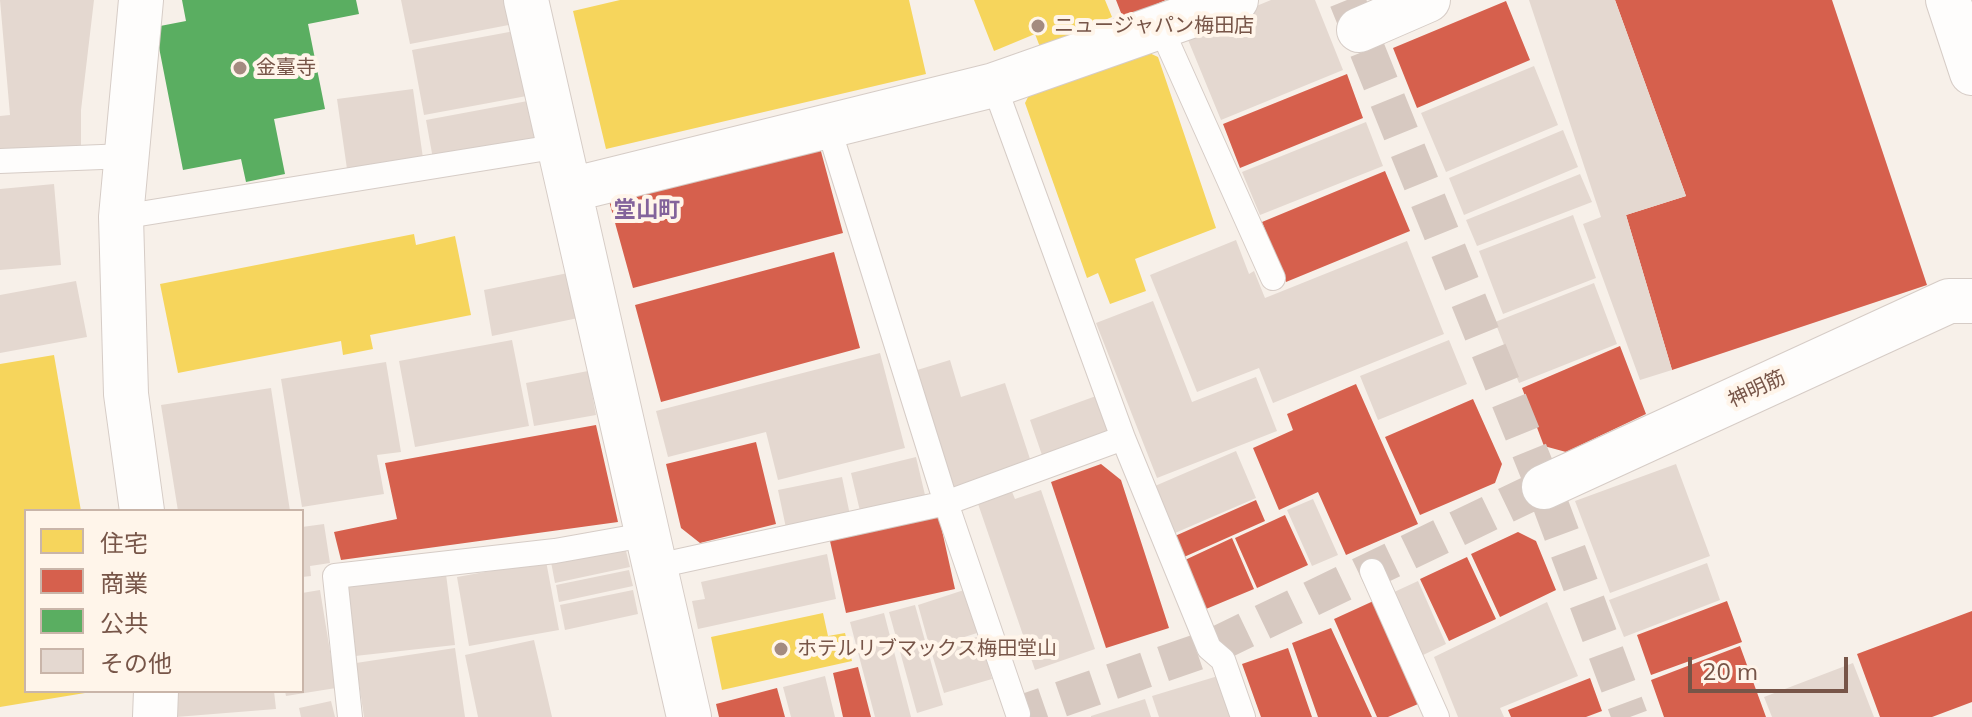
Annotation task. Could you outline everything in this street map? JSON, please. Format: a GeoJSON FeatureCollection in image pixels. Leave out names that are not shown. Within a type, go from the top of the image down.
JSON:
{"type":"FeatureCollection","features":[{"type":"Feature","properties":{"kind":"street"},"geometry":{"type":"LineString","coordinates":[[141,0],[121,217],[126,394],[142,509]]}},
{"type":"Feature","properties":{"kind":"street"},"geometry":{"type":"LineString","coordinates":[[526,0],[689,717]]}},
{"type":"Feature","properties":{"kind":"street"},"geometry":{"type":"LineString","coordinates":[[570,190],[994,85],[1236,0]]}},
{"type":"Feature","properties":{"kind":"street"},"geometry":{"type":"LineString","coordinates":[[1359,30],[1428,0]]}},
{"type":"Feature","properties":{"kind":"street"},"geometry":{"type":"LineString","coordinates":[[1948,0],[1972,73]]}},
{"type":"Feature","properties":{"kind":"street","name":"神明筋"},"geometry":{"type":"LineString","coordinates":[[1544,487],[1949,301],[1972,301]]}},
{"type":"Feature","properties":{"kind":"street"},"geometry":{"type":"LineString","coordinates":[[155,717],[156,693]]}},
{"type":"Feature","properties":{"kind":"lane"},"geometry":{"type":"LineString","coordinates":[[1160,26],[1273,278]]}},
{"type":"Feature","properties":{"kind":"lane"},"geometry":{"type":"LineString","coordinates":[[994,85],[1123,438],[1209,648],[1223,660],[1243,717]]}},
{"type":"Feature","properties":{"kind":"lane"},"geometry":{"type":"LineString","coordinates":[[828,126],[946,503],[1018,714]]}},
{"type":"Feature","properties":{"kind":"lane"},"geometry":{"type":"LineString","coordinates":[[121,217],[560,146]]}},
{"type":"Feature","properties":{"kind":"lane"},"geometry":{"type":"LineString","coordinates":[[0,161],[127,156]]}},
{"type":"Feature","properties":{"kind":"lane"},"geometry":{"type":"LineString","coordinates":[[350,717],[335,576],[555,551],[653,550],[946,503],[1123,438]]}},
{"type":"Feature","properties":{"kind":"lane"},"geometry":{"type":"LineString","coordinates":[[1372,571],[1437,717]]}},
{"type":"Feature","properties":{"kind":"building: 住宅"},"geometry":{"type":"Polygon","coordinates":[[[620,0],[909,0],[926,74],[606,149],[573,11],[620,0]]]}},
{"type":"Feature","properties":{"kind":"building: 住宅","name":"ニュージャパン梅田店"},"geometry":{"type":"Polygon","coordinates":[[[974,0],[1105,0],[1112,17],[1040,47],[1035,34],[994,51],[974,0]]]}},
{"type":"Feature","properties":{"kind":"building: 住宅"},"geometry":{"type":"Polygon","coordinates":[[[1143,50],[1158,57],[1216,228],[1135,259],[1146,291],[1110,304],[1098,273],[1087,278],[1025,103],[1032,89],[1143,50]]]}},
{"type":"Feature","properties":{"kind":"building: 住宅"},"geometry":{"type":"Polygon","coordinates":[[[414,234],[416,245],[455,236],[471,315],[370,335],[373,349],[343,355],[341,341],[178,373],[160,284],[414,234]]]}},
{"type":"Feature","properties":{"kind":"building: 住宅"},"geometry":{"type":"Polygon","coordinates":[[[54,355],[81,509],[24,509],[24,693],[85,693],[0,707],[0,364],[54,355]]]}},
{"type":"Feature","properties":{"kind":"building: 住宅","name":"ホテルリブマックス梅田堂山"},"geometry":{"type":"Polygon","coordinates":[[[823,613],[828,636],[845,633],[852,661],[722,690],[711,637],[823,613]]]}},
{"type":"Feature","properties":{"kind":"building: 商業"},"geometry":{"type":"Polygon","coordinates":[[[1116,0],[1166,0],[1123,18],[1116,0]]]}},
{"type":"Feature","properties":{"kind":"building: 商業"},"geometry":{"type":"Polygon","coordinates":[[[1615,0],[1832,0],[1927,285],[1672,370],[1626,215],[1686,196],[1615,0]]]}},
{"type":"Feature","properties":{"kind":"building: 商業"},"geometry":{"type":"Polygon","coordinates":[[[1506,1],[1530,60],[1417,108],[1393,48],[1506,1]]]}},
{"type":"Feature","properties":{"kind":"building: 商業"},"geometry":{"type":"Polygon","coordinates":[[[1347,74],[1363,118],[1240,168],[1223,124],[1347,74]]]}},
{"type":"Feature","properties":{"kind":"building: 商業"},"geometry":{"type":"Polygon","coordinates":[[[819,144],[843,233],[633,288],[609,201],[819,144]]]}},
{"type":"Feature","properties":{"kind":"building: 商業"},"geometry":{"type":"Polygon","coordinates":[[[1385,171],[1410,231],[1286,282],[1262,222],[1385,171]]]}},
{"type":"Feature","properties":{"kind":"building: 商業"},"geometry":{"type":"Polygon","coordinates":[[[834,252],[860,348],[661,402],[635,305],[834,252]]]}},
{"type":"Feature","properties":{"kind":"building: 商業"},"geometry":{"type":"Polygon","coordinates":[[[1620,346],[1646,414],[1566,452],[1544,446],[1522,388],[1620,346]]]}},
{"type":"Feature","properties":{"kind":"building: 商業"},"geometry":{"type":"Polygon","coordinates":[[[1356,384],[1418,524],[1346,555],[1318,492],[1279,510],[1253,448],[1293,430],[1287,414],[1356,384]]]}},
{"type":"Feature","properties":{"kind":"building: 商業"},"geometry":{"type":"Polygon","coordinates":[[[1473,399],[1502,464],[1495,483],[1420,515],[1385,437],[1473,399]]]}},
{"type":"Feature","properties":{"kind":"building: 商業"},"geometry":{"type":"Polygon","coordinates":[[[596,425],[618,522],[341,560],[334,532],[397,519],[385,463],[596,425]]]}},
{"type":"Feature","properties":{"kind":"building: 商業"},"geometry":{"type":"Polygon","coordinates":[[[756,442],[776,524],[700,543],[681,528],[666,464],[756,442]]]}},
{"type":"Feature","properties":{"kind":"building: 商業"},"geometry":{"type":"Polygon","coordinates":[[[1101,464],[1121,480],[1169,628],[1106,648],[1051,482],[1101,464]]]}},
{"type":"Feature","properties":{"kind":"building: 商業"},"geometry":{"type":"Polygon","coordinates":[[[1256,500],[1265,521],[1184,557],[1175,536],[1256,500]]]}},
{"type":"Feature","properties":{"kind":"building: 商業"},"geometry":{"type":"Polygon","coordinates":[[[1285,515],[1308,565],[1257,588],[1235,538],[1285,515]]]}},
{"type":"Feature","properties":{"kind":"building: 商業"},"geometry":{"type":"Polygon","coordinates":[[[939,517],[955,589],[846,613],[830,541],[939,517]]]}},
{"type":"Feature","properties":{"kind":"building: 商業"},"geometry":{"type":"Polygon","coordinates":[[[1518,532],[1536,541],[1556,590],[1500,617],[1471,554],[1518,532]]]}},
{"type":"Feature","properties":{"kind":"building: 商業"},"geometry":{"type":"Polygon","coordinates":[[[1232,538],[1254,589],[1206,609],[1185,560],[1232,538]]]}},
{"type":"Feature","properties":{"kind":"building: 商業"},"geometry":{"type":"Polygon","coordinates":[[[1467,557],[1496,619],[1449,641],[1420,579],[1467,557]]]}},
{"type":"Feature","properties":{"kind":"building: 商業"},"geometry":{"type":"Polygon","coordinates":[[[1380,598],[1425,701],[1388,717],[1377,717],[1334,619],[1380,598]]]}},
{"type":"Feature","properties":{"kind":"building: 商業"},"geometry":{"type":"Polygon","coordinates":[[[1727,601],[1742,642],[1651,675],[1637,635],[1727,601]]]}},
{"type":"Feature","properties":{"kind":"building: 商業"},"geometry":{"type":"Polygon","coordinates":[[[1972,611],[1972,702],[1932,717],[1880,717],[1857,654],[1972,611]]]}},
{"type":"Feature","properties":{"kind":"building: 商業"},"geometry":{"type":"Polygon","coordinates":[[[1331,628],[1372,717],[1318,717],[1292,643],[1331,628]]]}},
{"type":"Feature","properties":{"kind":"building: 商業"},"geometry":{"type":"Polygon","coordinates":[[[1740,646],[1766,717],[1664,717],[1651,680],[1740,646]]]}},
{"type":"Feature","properties":{"kind":"building: 商業"},"geometry":{"type":"Polygon","coordinates":[[[1288,648],[1312,717],[1261,717],[1242,664],[1288,648]]]}},
{"type":"Feature","properties":{"kind":"building: 商業"},"geometry":{"type":"Polygon","coordinates":[[[858,667],[871,717],[843,717],[833,673],[858,667]]]}},
{"type":"Feature","properties":{"kind":"building: 商業"},"geometry":{"type":"Polygon","coordinates":[[[1590,678],[1602,711],[1586,717],[1511,717],[1508,710],[1590,678]]]}},
{"type":"Feature","properties":{"kind":"building: 商業"},"geometry":{"type":"Polygon","coordinates":[[[777,688],[785,717],[719,717],[716,704],[777,688]]]}},
{"type":"Feature","properties":{"kind":"building: 公共","name":"金臺寺"},"geometry":{"type":"Polygon","coordinates":[[[182,0],[356,0],[359,14],[308,24],[325,109],[274,119],[285,174],[246,182],[241,159],[183,170],[155,27],[186,21],[182,0]]]}},
{"type":"Feature","properties":{"kind":"building: その他"},"geometry":{"type":"Polygon","coordinates":[[[0,0],[94,0],[81,110],[81,146],[0,150],[0,116],[10,115],[0,0]]]}},
{"type":"Feature","properties":{"kind":"building: その他"},"geometry":{"type":"Polygon","coordinates":[[[401,0],[514,0],[519,23],[410,44],[401,0]]]}},
{"type":"Feature","properties":{"kind":"building: その他"},"geometry":{"type":"Polygon","coordinates":[[[1271,0],[1315,0],[1343,70],[1221,120],[1186,35],[1271,0]]]}},
{"type":"Feature","properties":{"kind":"building: その他"},"geometry":{"type":"Polygon","coordinates":[[[1529,0],[1615,0],[1686,196],[1626,215],[1672,370],[1640,380],[1583,224],[1601,217],[1529,0]]]}},
{"type":"Feature","properties":{"kind":"building: その他"},"geometry":{"type":"Polygon","coordinates":[[[520,30],[532,95],[424,115],[412,50],[520,30]]]}},
{"type":"Feature","properties":{"kind":"building: その他"},"geometry":{"type":"Polygon","coordinates":[[[1534,66],[1558,125],[1446,172],[1421,113],[1534,66]]]}},
{"type":"Feature","properties":{"kind":"building: その他"},"geometry":{"type":"Polygon","coordinates":[[[413,89],[423,158],[347,169],[337,99],[413,89]]]}},
{"type":"Feature","properties":{"kind":"building: その他"},"geometry":{"type":"Polygon","coordinates":[[[533,100],[540,139],[433,159],[426,120],[533,100]]]}},
{"type":"Feature","properties":{"kind":"building: その他"},"geometry":{"type":"Polygon","coordinates":[[[1366,122],[1383,166],[1260,215],[1242,172],[1366,122]]]}},
{"type":"Feature","properties":{"kind":"building: その他"},"geometry":{"type":"Polygon","coordinates":[[[1563,130],[1578,167],[1464,215],[1449,178],[1563,130]]]}},
{"type":"Feature","properties":{"kind":"building: その他"},"geometry":{"type":"Polygon","coordinates":[[[1580,174],[1592,202],[1477,246],[1466,220],[1580,174]]]}},
{"type":"Feature","properties":{"kind":"building: その他"},"geometry":{"type":"Polygon","coordinates":[[[54,184],[61,265],[0,270],[0,189],[54,184]]]}},
{"type":"Feature","properties":{"kind":"building: その他"},"geometry":{"type":"Polygon","coordinates":[[[1573,215],[1596,278],[1503,314],[1479,251],[1573,215]]]}},
{"type":"Feature","properties":{"kind":"building: その他"},"geometry":{"type":"Polygon","coordinates":[[[1236,240],[1249,274],[1254,271],[1265,298],[1407,241],[1444,334],[1273,403],[1259,368],[1197,392],[1150,275],[1236,240]]]}},
{"type":"Feature","properties":{"kind":"building: その他"},"geometry":{"type":"Polygon","coordinates":[[[568,273],[578,318],[492,336],[484,290],[568,273]]]}},
{"type":"Feature","properties":{"kind":"building: その他"},"geometry":{"type":"Polygon","coordinates":[[[76,281],[87,337],[0,353],[0,295],[76,281]]]}},
{"type":"Feature","properties":{"kind":"building: その他"},"geometry":{"type":"Polygon","coordinates":[[[1594,283],[1617,344],[1519,383],[1495,322],[1594,283]]]}},
{"type":"Feature","properties":{"kind":"building: その他"},"geometry":{"type":"Polygon","coordinates":[[[1153,301],[1192,402],[1256,377],[1277,431],[1157,478],[1096,323],[1153,301]]]}},
{"type":"Feature","properties":{"kind":"building: その他"},"geometry":{"type":"Polygon","coordinates":[[[512,340],[529,426],[415,447],[399,361],[512,340]]]}},
{"type":"Feature","properties":{"kind":"building: その他"},"geometry":{"type":"Polygon","coordinates":[[[1449,340],[1467,384],[1378,420],[1360,376],[1449,340]]]}},
{"type":"Feature","properties":{"kind":"building: その他"},"geometry":{"type":"Polygon","coordinates":[[[880,353],[905,448],[778,480],[766,432],[668,457],[656,411],[880,353]]]}},
{"type":"Feature","properties":{"kind":"building: その他"},"geometry":{"type":"Polygon","coordinates":[[[950,360],[961,397],[1005,383],[1031,462],[953,488],[914,371],[950,360]]]}},
{"type":"Feature","properties":{"kind":"building: その他"},"geometry":{"type":"Polygon","coordinates":[[[386,362],[401,452],[377,455],[384,494],[302,507],[281,379],[386,362]]]}},
{"type":"Feature","properties":{"kind":"building: その他"},"geometry":{"type":"Polygon","coordinates":[[[588,371],[596,415],[534,426],[526,383],[588,371]]]}},
{"type":"Feature","properties":{"kind":"building: その他"},"geometry":{"type":"Polygon","coordinates":[[[271,388],[290,509],[178,509],[161,405],[271,388]]]}},
{"type":"Feature","properties":{"kind":"building: その他"},"geometry":{"type":"Polygon","coordinates":[[[1096,396],[1112,438],[1044,461],[1030,420],[1096,396]]]}},
{"type":"Feature","properties":{"kind":"building: その他"},"geometry":{"type":"Polygon","coordinates":[[[1236,451],[1256,498],[1175,533],[1155,486],[1236,451]]]}},
{"type":"Feature","properties":{"kind":"building: その他"},"geometry":{"type":"Polygon","coordinates":[[[916,457],[925,495],[860,511],[851,473],[916,457]]]}},
{"type":"Feature","properties":{"kind":"building: その他"},"geometry":{"type":"Polygon","coordinates":[[[1676,464],[1710,556],[1610,593],[1575,501],[1676,464]]]}},
{"type":"Feature","properties":{"kind":"building: その他"},"geometry":{"type":"Polygon","coordinates":[[[842,477],[850,515],[786,528],[778,490],[842,477]]]}},
{"type":"Feature","properties":{"kind":"building: その他"},"geometry":{"type":"Polygon","coordinates":[[[1010,487],[1015,499],[1041,490],[1095,649],[1035,670],[976,498],[1010,487]]]}},
{"type":"Feature","properties":{"kind":"building: その他"},"geometry":{"type":"Polygon","coordinates":[[[1313,499],[1338,555],[1312,566],[1287,510],[1313,499]]]}},
{"type":"Feature","properties":{"kind":"building: その他"},"geometry":{"type":"Polygon","coordinates":[[[324,524],[330,563],[310,566],[311,576],[304,577],[304,527],[324,524]]]}},
{"type":"Feature","properties":{"kind":"building: その他"},"geometry":{"type":"Polygon","coordinates":[[[625,547],[630,567],[555,583],[551,562],[625,547]]]}},
{"type":"Feature","properties":{"kind":"building: その他"},"geometry":{"type":"Polygon","coordinates":[[[827,554],[836,599],[698,629],[692,601],[705,599],[701,582],[827,554]]]}},
{"type":"Feature","properties":{"kind":"building: その他"},"geometry":{"type":"Polygon","coordinates":[[[546,561],[559,630],[469,646],[457,577],[546,561]]]}},
{"type":"Feature","properties":{"kind":"building: その他"},"geometry":{"type":"Polygon","coordinates":[[[1707,563],[1720,600],[1624,637],[1609,600],[1707,563]]]}},
{"type":"Feature","properties":{"kind":"building: その他"},"geometry":{"type":"Polygon","coordinates":[[[629,570],[633,586],[559,602],[556,585],[629,570]]]}},
{"type":"Feature","properties":{"kind":"building: その他"},"geometry":{"type":"Polygon","coordinates":[[[446,574],[455,645],[355,656],[347,586],[446,574]]]}},
{"type":"Feature","properties":{"kind":"building: その他"},"geometry":{"type":"Polygon","coordinates":[[[1418,581],[1446,644],[1421,656],[1392,593],[1418,581]]]}},
{"type":"Feature","properties":{"kind":"building: その他"},"geometry":{"type":"Polygon","coordinates":[[[320,590],[336,688],[286,696],[285,693],[304,693],[304,593],[320,590]]]}},
{"type":"Feature","properties":{"kind":"building: その他"},"geometry":{"type":"Polygon","coordinates":[[[633,590],[638,614],[565,630],[560,605],[633,590]]]}},
{"type":"Feature","properties":{"kind":"building: その他"},"geometry":{"type":"Polygon","coordinates":[[[964,590],[977,633],[930,648],[918,605],[964,590]]]}},
{"type":"Feature","properties":{"kind":"building: その他"},"geometry":{"type":"Polygon","coordinates":[[[1547,602],[1578,676],[1500,708],[1504,717],[1458,717],[1434,657],[1547,602]]]}},
{"type":"Feature","properties":{"kind":"building: その他"},"geometry":{"type":"Polygon","coordinates":[[[915,605],[943,705],[917,713],[889,612],[915,605]]]}},
{"type":"Feature","properties":{"kind":"building: その他"},"geometry":{"type":"Polygon","coordinates":[[[884,613],[911,717],[875,717],[850,622],[884,613]]]}},
{"type":"Feature","properties":{"kind":"building: その他"},"geometry":{"type":"Polygon","coordinates":[[[980,636],[992,679],[944,693],[931,651],[980,636]]]}},
{"type":"Feature","properties":{"kind":"building: その他"},"geometry":{"type":"Polygon","coordinates":[[[534,640],[552,717],[478,717],[465,655],[534,640]]]}},
{"type":"Feature","properties":{"kind":"building: その他"},"geometry":{"type":"Polygon","coordinates":[[[455,648],[465,717],[364,717],[356,663],[455,648]]]}},
{"type":"Feature","properties":{"kind":"building: その他"},"geometry":{"type":"Polygon","coordinates":[[[1853,663],[1874,717],[1772,717],[1764,697],[1853,663]]]}},
{"type":"Feature","properties":{"kind":"building: その他"},"geometry":{"type":"Polygon","coordinates":[[[825,676],[835,717],[791,717],[783,687],[825,676]]]}},
{"type":"Feature","properties":{"kind":"building: その他"},"geometry":{"type":"Polygon","coordinates":[[[1218,676],[1230,717],[1159,717],[1152,696],[1218,676]]]}},
{"type":"Feature","properties":{"kind":"building: その他"},"geometry":{"type":"Polygon","coordinates":[[[173,693],[274,693],[276,709],[176,717],[173,693]]]}},
{"type":"Feature","properties":{"kind":"building: その他"},"geometry":{"type":"Polygon","coordinates":[[[1145,699],[1151,717],[1091,717],[1091,716],[1145,699]]]}},
{"type":"Feature","properties":{"kind":"building: その他"},"geometry":{"type":"Polygon","coordinates":[[[331,701],[335,717],[301,717],[299,708],[331,701]]]}},
{"type":"Feature","properties":{"kind":"tunnel"},"geometry":{"type":"LineString","coordinates":[[1347,0],[1544,487],[1630,717]]}},
{"type":"Feature","properties":{"kind":"tunnel"},"geometry":{"type":"LineString","coordinates":[[1010,717],[1209,648],[1544,487]]}},
{"type":"Feature","properties":{"kind":"place","name":"ニュージャパン梅田店"},"geometry":{"type":"Point","coordinates":[1038,26]}},
{"type":"Feature","properties":{"kind":"place","name":"金臺寺"},"geometry":{"type":"Point","coordinates":[240,68]}},
{"type":"Feature","properties":{"kind":"place","name":"ホテルリブマックス梅田堂山"},"geometry":{"type":"Point","coordinates":[781,649]}},
{"type":"Feature","properties":{"kind":"district","name":"堂山町"},"geometry":{"type":"Point","coordinates":[647,210]}}]}
